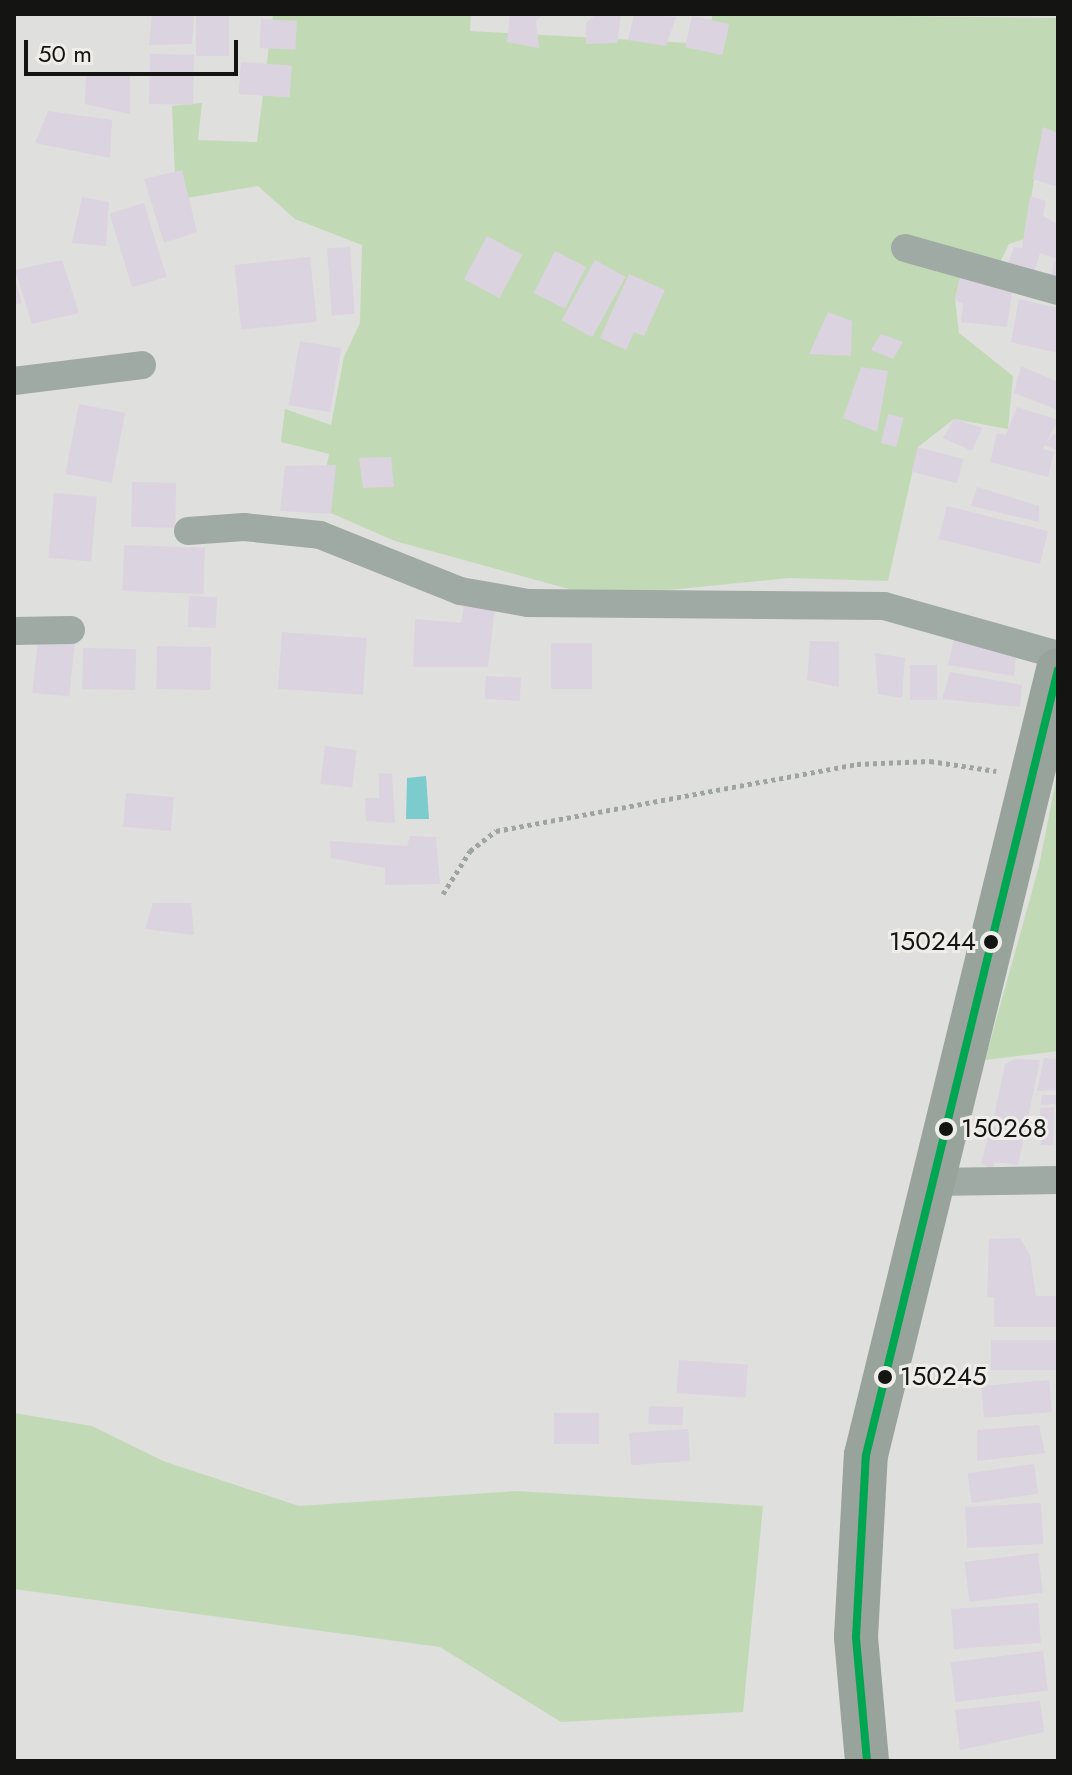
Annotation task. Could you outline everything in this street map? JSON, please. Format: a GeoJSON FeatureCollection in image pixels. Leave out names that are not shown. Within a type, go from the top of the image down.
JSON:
{"type":"FeatureCollection","features":[{"type":"Feature","properties":{"kind":"main road"},"geometry":{"type":"LineString","coordinates":[[867,1761],[856,1637],[866,1455],[1029,776],[1058,670]]}},
{"type":"Feature","properties":{"kind":"street"},"geometry":{"type":"LineString","coordinates":[[905,248],[1058,291]]}},
{"type":"Feature","properties":{"kind":"street"},"geometry":{"type":"LineString","coordinates":[[14,381],[142,365]]}},
{"type":"Feature","properties":{"kind":"street"},"geometry":{"type":"LineString","coordinates":[[188,531],[244,527],[320,535],[460,591],[528,603],[884,606],[1058,655]]}},
{"type":"Feature","properties":{"kind":"street"},"geometry":{"type":"LineString","coordinates":[[14,631],[71,630]]}},
{"type":"Feature","properties":{"kind":"street"},"geometry":{"type":"LineString","coordinates":[[932,1182],[1058,1180]]}},
{"type":"Feature","properties":{"kind":"path"},"geometry":{"type":"LineString","coordinates":[[443,894],[470,851],[496,831],[783,773],[930,761],[1029,776]]}},
{"type":"Feature","properties":{"kind":"green space"},"geometry":{"type":"Polygon","coordinates":[[[273,14],[471,14],[470,31],[705,44],[713,14],[1058,18],[1058,133],[1043,128],[1024,239],[1009,244],[991,281],[961,274],[955,299],[959,333],[1013,376],[1008,429],[954,419],[918,447],[888,581],[789,578],[598,597],[395,541],[319,508],[329,454],[281,442],[285,409],[331,425],[344,357],[360,323],[362,245],[295,219],[258,186],[180,199],[175,176],[172,106],[202,103],[198,140],[257,142],[273,14]]]}},
{"type":"Feature","properties":{"kind":"green space"},"geometry":{"type":"Polygon","coordinates":[[[1058,770],[1058,1051],[985,1060],[1039,866],[1058,770]]]}},
{"type":"Feature","properties":{"kind":"green space"},"geometry":{"type":"Polygon","coordinates":[[[14,1413],[92,1426],[163,1461],[299,1506],[516,1491],[763,1506],[743,1712],[561,1722],[440,1647],[14,1589],[14,1413]]]}},
{"type":"Feature","properties":{"kind":"water"},"geometry":{"type":"Polygon","coordinates":[[[426,776],[429,819],[406,819],[407,778],[426,776]]]}},
{"type":"Feature","properties":{"kind":"building"},"geometry":{"type":"Polygon","coordinates":[[[152,14],[194,14],[192,44],[149,45],[152,14]]]}},
{"type":"Feature","properties":{"kind":"building"},"geometry":{"type":"Polygon","coordinates":[[[196,14],[229,14],[229,56],[196,56],[196,14]]]}},
{"type":"Feature","properties":{"kind":"building"},"geometry":{"type":"Polygon","coordinates":[[[510,14],[543,14],[536,21],[539,48],[507,42],[510,14]]]}},
{"type":"Feature","properties":{"kind":"building"},"geometry":{"type":"Polygon","coordinates":[[[596,14],[621,14],[617,43],[586,44],[586,23],[596,14]]]}},
{"type":"Feature","properties":{"kind":"building"},"geometry":{"type":"Polygon","coordinates":[[[634,14],[676,17],[666,46],[628,40],[634,14]]]}},
{"type":"Feature","properties":{"kind":"building"},"geometry":{"type":"Polygon","coordinates":[[[692,16],[729,24],[723,55],[685,47],[692,16]]]}},
{"type":"Feature","properties":{"kind":"building"},"geometry":{"type":"Polygon","coordinates":[[[261,19],[297,21],[295,50],[259,48],[261,19]]]}},
{"type":"Feature","properties":{"kind":"building"},"geometry":{"type":"Polygon","coordinates":[[[150,54],[194,55],[193,105],[149,104],[150,54]]]}},
{"type":"Feature","properties":{"kind":"building"},"geometry":{"type":"Polygon","coordinates":[[[241,62],[292,66],[290,97],[239,94],[241,62]]]}},
{"type":"Feature","properties":{"kind":"building"},"geometry":{"type":"Polygon","coordinates":[[[86,72],[130,74],[130,114],[85,104],[86,72]]]}},
{"type":"Feature","properties":{"kind":"building"},"geometry":{"type":"Polygon","coordinates":[[[48,111],[112,120],[110,158],[35,143],[48,111]]]}},
{"type":"Feature","properties":{"kind":"building"},"geometry":{"type":"Polygon","coordinates":[[[1043,127],[1058,133],[1058,187],[1033,179],[1043,127]]]}},
{"type":"Feature","properties":{"kind":"building"},"geometry":{"type":"Polygon","coordinates":[[[182,170],[197,232],[164,243],[144,179],[182,170]]]}},
{"type":"Feature","properties":{"kind":"building"},"geometry":{"type":"Polygon","coordinates":[[[1030,196],[1046,201],[1043,216],[1058,224],[1058,259],[1040,253],[1033,276],[1007,267],[1014,247],[1022,248],[1030,196]]]}},
{"type":"Feature","properties":{"kind":"building"},"geometry":{"type":"Polygon","coordinates":[[[82,197],[109,202],[106,246],[72,243],[82,197]]]}},
{"type":"Feature","properties":{"kind":"building"},"geometry":{"type":"Polygon","coordinates":[[[144,203],[167,277],[132,287],[110,214],[144,203]]]}},
{"type":"Feature","properties":{"kind":"building"},"geometry":{"type":"Polygon","coordinates":[[[487,236],[522,255],[499,298],[464,279],[487,236]]]}},
{"type":"Feature","properties":{"kind":"building"},"geometry":{"type":"Polygon","coordinates":[[[350,247],[355,314],[332,315],[327,249],[350,247]]]}},
{"type":"Feature","properties":{"kind":"building"},"geometry":{"type":"Polygon","coordinates":[[[555,251],[586,267],[565,309],[534,293],[555,251]]]}},
{"type":"Feature","properties":{"kind":"building"},"geometry":{"type":"Polygon","coordinates":[[[310,257],[317,322],[241,330],[234,265],[310,257]]]}},
{"type":"Feature","properties":{"kind":"building"},"geometry":{"type":"Polygon","coordinates":[[[62,260],[79,313],[32,324],[15,270],[62,260]]]}},
{"type":"Feature","properties":{"kind":"building"},"geometry":{"type":"Polygon","coordinates":[[[595,260],[626,277],[592,337],[562,320],[595,260]]]}},
{"type":"Feature","properties":{"kind":"building"},"geometry":{"type":"Polygon","coordinates":[[[1054,261],[1058,262],[1058,278],[1051,276],[1054,261]]]}},
{"type":"Feature","properties":{"kind":"building"},"geometry":{"type":"Polygon","coordinates":[[[629,274],[665,290],[644,336],[634,332],[626,350],[600,338],[629,274]]]}},
{"type":"Feature","properties":{"kind":"building"},"geometry":{"type":"Polygon","coordinates":[[[961,274],[1013,285],[1007,327],[961,322],[963,304],[955,300],[961,274]]]}},
{"type":"Feature","properties":{"kind":"building"},"geometry":{"type":"Polygon","coordinates":[[[14,276],[22,303],[14,305],[14,276]]]}},
{"type":"Feature","properties":{"kind":"building"},"geometry":{"type":"Polygon","coordinates":[[[1019,299],[1058,308],[1058,353],[1011,342],[1019,299]]]}},
{"type":"Feature","properties":{"kind":"building"},"geometry":{"type":"Polygon","coordinates":[[[828,312],[852,321],[851,356],[809,354],[828,312]]]}},
{"type":"Feature","properties":{"kind":"building"},"geometry":{"type":"Polygon","coordinates":[[[881,334],[903,342],[893,359],[871,350],[881,334]]]}},
{"type":"Feature","properties":{"kind":"building"},"geometry":{"type":"Polygon","coordinates":[[[300,341],[341,348],[330,412],[289,405],[300,341]]]}},
{"type":"Feature","properties":{"kind":"building"},"geometry":{"type":"Polygon","coordinates":[[[1021,366],[1058,382],[1058,410],[1014,393],[1021,366]]]}},
{"type":"Feature","properties":{"kind":"building"},"geometry":{"type":"Polygon","coordinates":[[[861,367],[888,371],[877,432],[843,418],[861,367]]]}},
{"type":"Feature","properties":{"kind":"building"},"geometry":{"type":"Polygon","coordinates":[[[79,404],[125,413],[112,483],[65,474],[79,404]]]}},
{"type":"Feature","properties":{"kind":"building"},"geometry":{"type":"Polygon","coordinates":[[[1017,407],[1058,420],[1043,449],[1054,452],[1048,477],[990,462],[997,433],[1006,435],[1017,407]]]}},
{"type":"Feature","properties":{"kind":"building"},"geometry":{"type":"Polygon","coordinates":[[[888,414],[904,418],[896,447],[881,443],[888,414]]]}},
{"type":"Feature","properties":{"kind":"building"},"geometry":{"type":"Polygon","coordinates":[[[954,419],[982,428],[972,451],[943,438],[954,419]]]}},
{"type":"Feature","properties":{"kind":"building"},"geometry":{"type":"Polygon","coordinates":[[[1053,434],[1058,435],[1058,451],[1045,445],[1053,434]]]}},
{"type":"Feature","properties":{"kind":"building"},"geometry":{"type":"Polygon","coordinates":[[[918,447],[963,459],[957,483],[912,471],[918,447]]]}},
{"type":"Feature","properties":{"kind":"building"},"geometry":{"type":"Polygon","coordinates":[[[391,457],[394,487],[363,488],[359,458],[391,457]]]}},
{"type":"Feature","properties":{"kind":"building"},"geometry":{"type":"Polygon","coordinates":[[[336,465],[331,514],[280,511],[285,466],[336,465]]]}},
{"type":"Feature","properties":{"kind":"building"},"geometry":{"type":"Polygon","coordinates":[[[132,482],[176,483],[175,528],[131,527],[132,482]]]}},
{"type":"Feature","properties":{"kind":"building"},"geometry":{"type":"Polygon","coordinates":[[[977,487],[1039,506],[1039,522],[971,506],[977,487]]]}},
{"type":"Feature","properties":{"kind":"building"},"geometry":{"type":"Polygon","coordinates":[[[54,493],[97,497],[91,562],[48,558],[54,493]]]}},
{"type":"Feature","properties":{"kind":"building"},"geometry":{"type":"Polygon","coordinates":[[[947,506],[1048,531],[1040,564],[939,539],[947,506]]]}},
{"type":"Feature","properties":{"kind":"building"},"geometry":{"type":"Polygon","coordinates":[[[124,545],[205,548],[203,594],[122,591],[124,545]]]}},
{"type":"Feature","properties":{"kind":"building"},"geometry":{"type":"Polygon","coordinates":[[[189,596],[217,597],[216,628],[188,627],[189,596]]]}},
{"type":"Feature","properties":{"kind":"building"},"geometry":{"type":"Polygon","coordinates":[[[464,605],[495,606],[488,667],[413,667],[415,619],[461,623],[464,605]]]}},
{"type":"Feature","properties":{"kind":"building"},"geometry":{"type":"Polygon","coordinates":[[[282,632],[367,638],[363,695],[278,689],[282,632]]]}},
{"type":"Feature","properties":{"kind":"building"},"geometry":{"type":"Polygon","coordinates":[[[955,635],[1016,654],[1014,676],[948,665],[955,635]]]}},
{"type":"Feature","properties":{"kind":"building"},"geometry":{"type":"Polygon","coordinates":[[[38,639],[75,643],[69,697],[32,693],[38,639]]]}},
{"type":"Feature","properties":{"kind":"building"},"geometry":{"type":"Polygon","coordinates":[[[810,641],[839,642],[839,687],[807,680],[810,641]]]}},
{"type":"Feature","properties":{"kind":"building"},"geometry":{"type":"Polygon","coordinates":[[[551,643],[592,643],[592,689],[551,689],[551,643]]]}},
{"type":"Feature","properties":{"kind":"building"},"geometry":{"type":"Polygon","coordinates":[[[157,646],[211,647],[210,690],[156,689],[157,646]]]}},
{"type":"Feature","properties":{"kind":"building"},"geometry":{"type":"Polygon","coordinates":[[[83,648],[136,649],[135,690],[82,689],[83,648]]]}},
{"type":"Feature","properties":{"kind":"building"},"geometry":{"type":"Polygon","coordinates":[[[875,653],[905,658],[902,698],[878,694],[875,653]]]}},
{"type":"Feature","properties":{"kind":"building"},"geometry":{"type":"Polygon","coordinates":[[[910,665],[937,665],[937,700],[910,700],[910,665]]]}},
{"type":"Feature","properties":{"kind":"building"},"geometry":{"type":"Polygon","coordinates":[[[950,672],[1022,685],[1020,707],[942,699],[950,672]]]}},
{"type":"Feature","properties":{"kind":"building"},"geometry":{"type":"Polygon","coordinates":[[[486,676],[521,678],[520,701],[485,699],[486,676]]]}},
{"type":"Feature","properties":{"kind":"building"},"geometry":{"type":"Polygon","coordinates":[[[325,746],[357,750],[352,788],[320,784],[325,746]]]}},
{"type":"Feature","properties":{"kind":"building"},"geometry":{"type":"Polygon","coordinates":[[[379,773],[392,774],[395,823],[366,821],[365,798],[379,798],[379,773]]]}},
{"type":"Feature","properties":{"kind":"building"},"geometry":{"type":"Polygon","coordinates":[[[126,793],[174,797],[171,831],[123,827],[126,793]]]}},
{"type":"Feature","properties":{"kind":"building"},"geometry":{"type":"Polygon","coordinates":[[[410,836],[436,837],[440,884],[385,885],[385,868],[331,858],[330,841],[407,846],[410,836]]]}},
{"type":"Feature","properties":{"kind":"building"},"geometry":{"type":"Polygon","coordinates":[[[153,903],[191,903],[194,935],[145,929],[153,903]]]}},
{"type":"Feature","properties":{"kind":"building"},"geometry":{"type":"Polygon","coordinates":[[[1044,1058],[1058,1059],[1058,1090],[1037,1091],[1044,1058]]]}},
{"type":"Feature","properties":{"kind":"building"},"geometry":{"type":"Polygon","coordinates":[[[1015,1059],[1040,1060],[1018,1165],[995,1162],[992,1170],[981,1163],[991,1126],[1001,1129],[994,1117],[1005,1064],[1015,1059]]]}},
{"type":"Feature","properties":{"kind":"building"},"geometry":{"type":"Polygon","coordinates":[[[1042,1095],[1058,1095],[1058,1104],[1041,1105],[1042,1095]]]}},
{"type":"Feature","properties":{"kind":"building"},"geometry":{"type":"Polygon","coordinates":[[[1054,1107],[1053,1145],[1041,1145],[1040,1108],[1054,1107]]]}},
{"type":"Feature","properties":{"kind":"building"},"geometry":{"type":"Polygon","coordinates":[[[1020,1238],[1030,1255],[1036,1297],[987,1297],[989,1239],[1020,1238]]]}},
{"type":"Feature","properties":{"kind":"building"},"geometry":{"type":"Polygon","coordinates":[[[994,1296],[1058,1296],[1058,1327],[994,1327],[994,1296]]]}},
{"type":"Feature","properties":{"kind":"building"},"geometry":{"type":"Polygon","coordinates":[[[991,1340],[1058,1340],[1058,1370],[991,1370],[991,1340]]]}},
{"type":"Feature","properties":{"kind":"building"},"geometry":{"type":"Polygon","coordinates":[[[679,1360],[748,1365],[746,1398],[677,1393],[679,1360]]]}},
{"type":"Feature","properties":{"kind":"building"},"geometry":{"type":"Polygon","coordinates":[[[1049,1380],[1052,1412],[984,1418],[981,1386],[1049,1380]]]}},
{"type":"Feature","properties":{"kind":"building"},"geometry":{"type":"Polygon","coordinates":[[[649,1406],[683,1407],[682,1425],[648,1424],[649,1406]]]}},
{"type":"Feature","properties":{"kind":"building"},"geometry":{"type":"Polygon","coordinates":[[[554,1413],[599,1413],[599,1444],[554,1444],[554,1413]]]}},
{"type":"Feature","properties":{"kind":"building"},"geometry":{"type":"Polygon","coordinates":[[[1039,1425],[1045,1453],[977,1461],[977,1430],[1039,1425]]]}},
{"type":"Feature","properties":{"kind":"building"},"geometry":{"type":"Polygon","coordinates":[[[688,1429],[690,1461],[631,1465],[629,1433],[688,1429]]]}},
{"type":"Feature","properties":{"kind":"building"},"geometry":{"type":"Polygon","coordinates":[[[1034,1464],[1038,1494],[972,1503],[968,1473],[1034,1464]]]}},
{"type":"Feature","properties":{"kind":"building"},"geometry":{"type":"Polygon","coordinates":[[[1041,1503],[1043,1544],[967,1548],[965,1507],[1041,1503]]]}},
{"type":"Feature","properties":{"kind":"building"},"geometry":{"type":"Polygon","coordinates":[[[1038,1553],[1043,1593],[969,1602],[965,1562],[1038,1553]]]}},
{"type":"Feature","properties":{"kind":"building"},"geometry":{"type":"Polygon","coordinates":[[[1038,1603],[1041,1643],[954,1649],[951,1609],[1038,1603]]]}},
{"type":"Feature","properties":{"kind":"building"},"geometry":{"type":"Polygon","coordinates":[[[1043,1651],[1048,1691],[956,1702],[951,1662],[1043,1651]]]}},
{"type":"Feature","properties":{"kind":"building"},"geometry":{"type":"Polygon","coordinates":[[[1040,1701],[1044,1732],[960,1750],[955,1710],[1040,1701]]]}},
{"type":"Feature","properties":{"kind":"transit line"},"geometry":{"type":"LineString","coordinates":[[867,1761],[856,1637],[866,1455],[1058,670]]}},
{"type":"Feature","properties":{"kind":"place","name":"150244"},"geometry":{"type":"Point","coordinates":[991,942]}},
{"type":"Feature","properties":{"kind":"place","name":"150268"},"geometry":{"type":"Point","coordinates":[946,1129]}},
{"type":"Feature","properties":{"kind":"place","name":"150245"},"geometry":{"type":"Point","coordinates":[885,1377]}}]}
